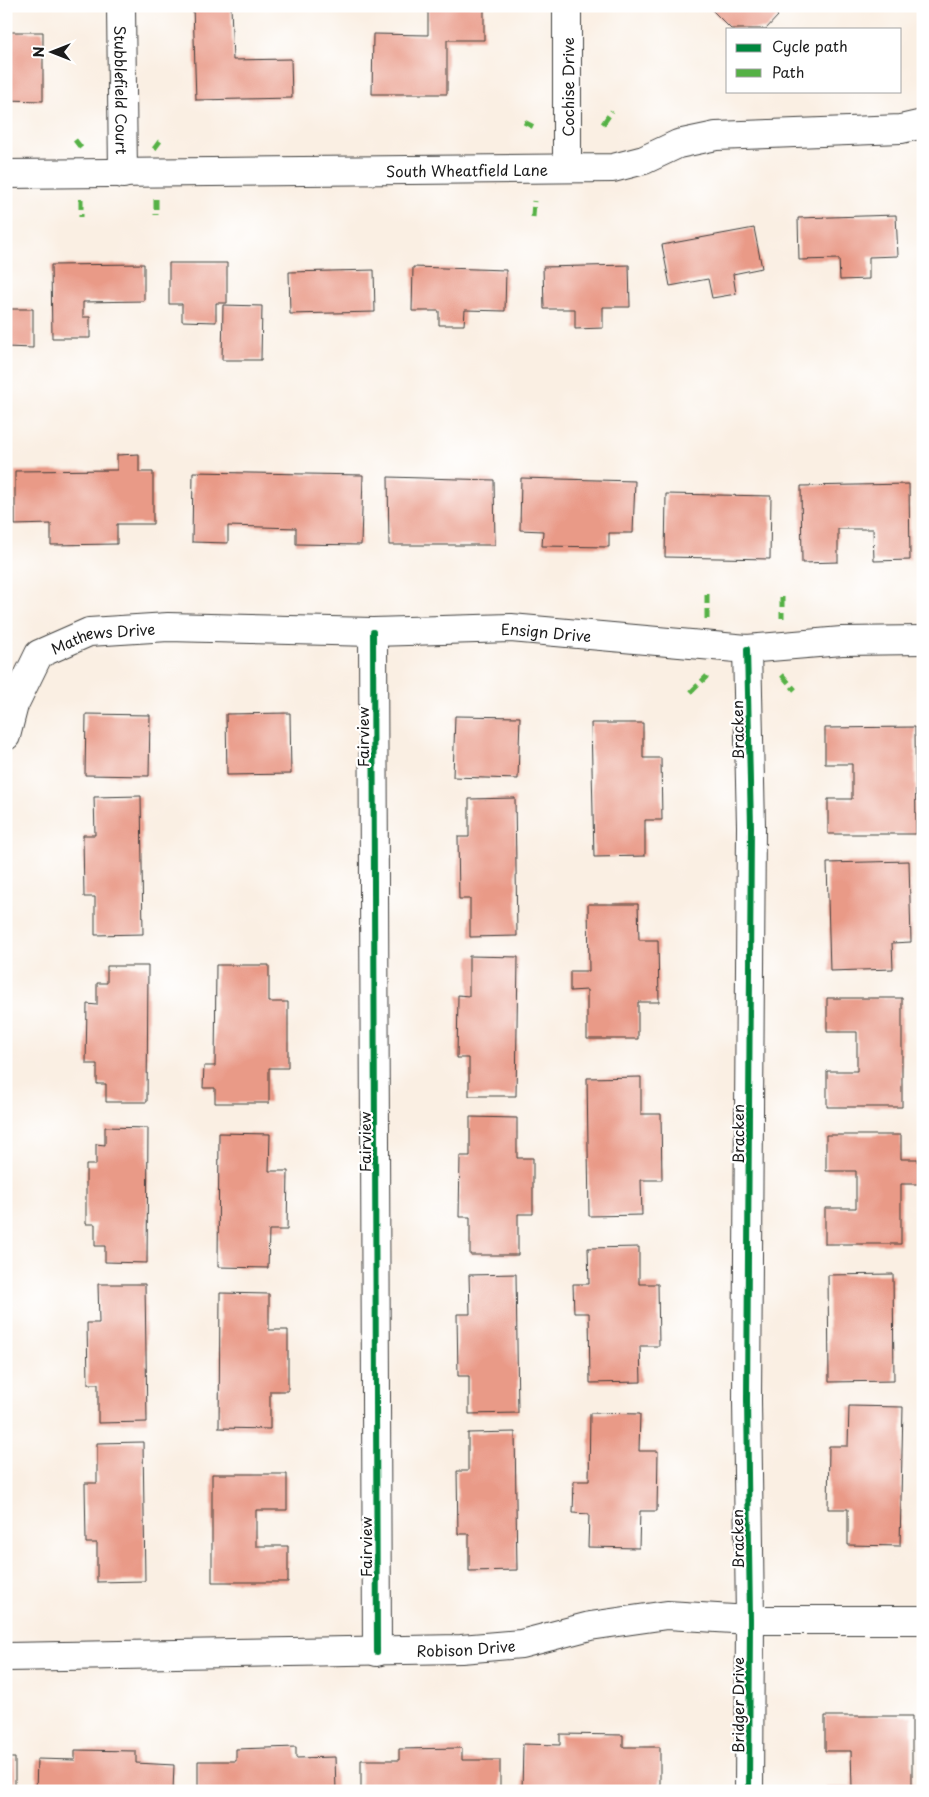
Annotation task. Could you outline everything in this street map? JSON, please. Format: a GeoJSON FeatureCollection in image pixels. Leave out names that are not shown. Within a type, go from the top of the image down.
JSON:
{"type":"FeatureCollection","features":[{"type":"Feature","properties":{"kind":"street","name":"Stubblefield Court"},"geometry":{"type":"LineString","coordinates":[[121,6],[123,174]]}},
{"type":"Feature","properties":{"kind":"street","name":"Cochise Drive"},"geometry":{"type":"LineString","coordinates":[[567,6],[567,168]]}},
{"type":"Feature","properties":{"kind":"street","name":"South Wheatfield Lane"},"geometry":{"type":"LineString","coordinates":[[6,174],[613,168],[644,160],[678,144],[716,136],[901,129],[923,124]]}},
{"type":"Feature","properties":{"kind":"street","name":"Ensign Drive"},"geometry":{"type":"LineString","coordinates":[[168,627],[374,632],[511,628],[747,649],[842,641],[923,640]]}},
{"type":"Feature","properties":{"kind":"street","name":"Mathews Drive"},"geometry":{"type":"LineString","coordinates":[[6,736],[14,705],[39,654],[89,632],[168,627]]}},
{"type":"Feature","properties":{"kind":"street","name":"Fairview"},"geometry":{"type":"LineString","coordinates":[[374,632],[378,1652]]}},
{"type":"Feature","properties":{"kind":"street","name":"Bracken"},"geometry":{"type":"LineString","coordinates":[[747,649],[751,826],[747,1400],[750,1620]]}},
{"type":"Feature","properties":{"kind":"street","name":"Robison Drive"},"geometry":{"type":"LineString","coordinates":[[6,1656],[378,1652],[461,1649],[521,1644],[590,1626],[667,1615],[750,1620],[923,1620]]}},
{"type":"Feature","properties":{"kind":"street","name":"Bridger Drive"},"geometry":{"type":"LineString","coordinates":[[749,1791],[750,1620]]}},
{"type":"Feature","properties":{"kind":"building"},"geometry":{"type":"Polygon","coordinates":[[[193,6],[231,6],[233,60],[291,59],[292,98],[196,100],[193,6]]]}},
{"type":"Feature","properties":{"kind":"building"},"geometry":{"type":"Polygon","coordinates":[[[428,6],[484,6],[484,40],[447,40],[447,94],[372,94],[373,34],[428,35],[428,6]]]}},
{"type":"Feature","properties":{"kind":"building"},"geometry":{"type":"Polygon","coordinates":[[[708,6],[769,6],[778,16],[767,28],[730,28],[708,6]]]}},
{"type":"Feature","properties":{"kind":"building"},"geometry":{"type":"Polygon","coordinates":[[[9,32],[43,32],[43,101],[6,100],[9,32]]]}},
{"type":"Feature","properties":{"kind":"building"},"geometry":{"type":"Polygon","coordinates":[[[896,215],[898,256],[869,257],[869,279],[840,280],[839,259],[799,260],[798,218],[896,215]]]}},
{"type":"Feature","properties":{"kind":"building"},"geometry":{"type":"Polygon","coordinates":[[[754,228],[762,268],[733,274],[736,294],[712,298],[708,279],[670,286],[662,245],[754,228]]]}},
{"type":"Feature","properties":{"kind":"building"},"geometry":{"type":"Polygon","coordinates":[[[169,263],[227,263],[227,303],[216,303],[216,322],[182,321],[182,304],[169,304],[169,263]]]}},
{"type":"Feature","properties":{"kind":"building"},"geometry":{"type":"Polygon","coordinates":[[[144,264],[144,301],[83,302],[83,317],[90,317],[90,338],[52,338],[51,265],[144,264]]]}},
{"type":"Feature","properties":{"kind":"building"},"geometry":{"type":"Polygon","coordinates":[[[629,265],[630,307],[603,307],[603,328],[575,329],[575,309],[544,309],[543,267],[629,265]]]}},
{"type":"Feature","properties":{"kind":"building"},"geometry":{"type":"Polygon","coordinates":[[[413,267],[506,270],[505,311],[465,310],[464,325],[439,325],[439,311],[412,311],[413,267]]]}},
{"type":"Feature","properties":{"kind":"building"},"geometry":{"type":"Polygon","coordinates":[[[374,270],[375,312],[290,314],[289,272],[374,270]]]}},
{"type":"Feature","properties":{"kind":"building"},"geometry":{"type":"Polygon","coordinates":[[[223,305],[262,306],[261,360],[222,360],[223,305]]]}},
{"type":"Feature","properties":{"kind":"building"},"geometry":{"type":"Polygon","coordinates":[[[6,309],[33,309],[33,348],[6,347],[6,309]]]}},
{"type":"Feature","properties":{"kind":"building"},"geometry":{"type":"Polygon","coordinates":[[[139,454],[139,472],[153,472],[153,524],[117,524],[117,544],[51,545],[51,524],[15,525],[15,471],[117,470],[117,455],[139,454]]]}},
{"type":"Feature","properties":{"kind":"building"},"geometry":{"type":"Polygon","coordinates":[[[193,472],[363,475],[361,545],[296,544],[296,528],[228,526],[228,543],[192,542],[193,472]]]}},
{"type":"Feature","properties":{"kind":"building"},"geometry":{"type":"Polygon","coordinates":[[[388,477],[494,480],[495,545],[389,545],[388,477]]]}},
{"type":"Feature","properties":{"kind":"building"},"geometry":{"type":"Polygon","coordinates":[[[521,478],[635,481],[633,533],[609,533],[609,547],[542,546],[543,531],[520,530],[521,478]]]}},
{"type":"Feature","properties":{"kind":"building"},"geometry":{"type":"Polygon","coordinates":[[[909,484],[910,560],[874,561],[873,529],[838,529],[838,562],[802,563],[801,486],[909,484]]]}},
{"type":"Feature","properties":{"kind":"building"},"geometry":{"type":"Polygon","coordinates":[[[666,494],[771,496],[770,559],[665,557],[666,494]]]}},
{"type":"Feature","properties":{"kind":"building"},"geometry":{"type":"Polygon","coordinates":[[[290,713],[291,774],[227,775],[226,714],[290,713]]]}},
{"type":"Feature","properties":{"kind":"building"},"geometry":{"type":"Polygon","coordinates":[[[86,714],[150,715],[149,776],[85,775],[86,714]]]}},
{"type":"Feature","properties":{"kind":"building"},"geometry":{"type":"Polygon","coordinates":[[[455,716],[520,717],[518,779],[453,777],[455,716]]]}},
{"type":"Feature","properties":{"kind":"building"},"geometry":{"type":"Polygon","coordinates":[[[591,723],[643,723],[643,758],[661,758],[662,820],[645,820],[645,856],[594,857],[591,723]]]}},
{"type":"Feature","properties":{"kind":"building"},"geometry":{"type":"Polygon","coordinates":[[[915,727],[916,834],[828,834],[828,799],[852,799],[852,764],[825,764],[825,728],[915,727]]]}},
{"type":"Feature","properties":{"kind":"building"},"geometry":{"type":"Polygon","coordinates":[[[141,796],[143,934],[95,935],[95,897],[84,897],[83,835],[95,835],[94,797],[141,796]]]}},
{"type":"Feature","properties":{"kind":"building"},"geometry":{"type":"Polygon","coordinates":[[[515,798],[517,936],[470,937],[470,899],[459,899],[458,837],[469,837],[469,799],[515,798]]]}},
{"type":"Feature","properties":{"kind":"building"},"geometry":{"type":"Polygon","coordinates":[[[909,861],[911,942],[892,943],[893,969],[830,971],[827,863],[909,861]]]}},
{"type":"Feature","properties":{"kind":"building"},"geometry":{"type":"Polygon","coordinates":[[[588,904],[638,904],[639,940],[658,940],[659,1002],[638,1002],[638,1039],[587,1039],[587,990],[570,991],[570,971],[589,971],[588,904]]]}},
{"type":"Feature","properties":{"kind":"building"},"geometry":{"type":"Polygon","coordinates":[[[469,956],[518,957],[516,1096],[469,1096],[469,1058],[457,1058],[458,995],[469,996],[469,956]]]}},
{"type":"Feature","properties":{"kind":"building"},"geometry":{"type":"Polygon","coordinates":[[[216,965],[269,965],[269,1002],[288,1002],[288,1068],[269,1068],[269,1103],[215,1103],[215,1088],[203,1088],[204,1066],[215,1066],[216,965]]]}},
{"type":"Feature","properties":{"kind":"building"},"geometry":{"type":"Polygon","coordinates":[[[107,966],[148,966],[147,1102],[106,1102],[106,1084],[97,1084],[97,1064],[86,1064],[87,1004],[97,1005],[97,983],[107,983],[107,966]]]}},
{"type":"Feature","properties":{"kind":"building"},"geometry":{"type":"Polygon","coordinates":[[[827,998],[902,998],[902,1107],[827,1107],[827,1071],[857,1071],[857,1032],[827,1032],[827,998]]]}},
{"type":"Feature","properties":{"kind":"building"},"geometry":{"type":"Polygon","coordinates":[[[641,1077],[641,1114],[661,1114],[662,1180],[641,1180],[642,1215],[589,1216],[587,1078],[641,1077]]]}},
{"type":"Feature","properties":{"kind":"building"},"geometry":{"type":"Polygon","coordinates":[[[470,1117],[517,1118],[517,1158],[533,1158],[533,1214],[518,1214],[518,1255],[470,1255],[470,1217],[459,1217],[460,1156],[470,1156],[470,1117]]]}},
{"type":"Feature","properties":{"kind":"building"},"geometry":{"type":"Polygon","coordinates":[[[105,1127],[148,1128],[147,1263],[105,1262],[105,1246],[95,1246],[95,1224],[86,1224],[86,1165],[96,1165],[96,1144],[105,1145],[105,1127]]]}},
{"type":"Feature","properties":{"kind":"building"},"geometry":{"type":"Polygon","coordinates":[[[219,1133],[270,1134],[269,1171],[288,1171],[287,1230],[269,1230],[268,1268],[218,1267],[219,1133]]]}},
{"type":"Feature","properties":{"kind":"building"},"geometry":{"type":"Polygon","coordinates":[[[826,1135],[901,1135],[901,1159],[918,1159],[918,1184],[901,1184],[901,1244],[825,1244],[825,1208],[856,1208],[856,1171],[826,1171],[826,1135]]]}},
{"type":"Feature","properties":{"kind":"building"},"geometry":{"type":"Polygon","coordinates":[[[639,1247],[639,1284],[658,1284],[659,1346],[640,1346],[641,1382],[590,1383],[589,1313],[574,1313],[573,1284],[589,1284],[588,1248],[639,1247]]]}},
{"type":"Feature","properties":{"kind":"building"},"geometry":{"type":"Polygon","coordinates":[[[516,1274],[518,1413],[469,1414],[469,1376],[458,1376],[457,1314],[470,1314],[469,1275],[516,1274]]]}},
{"type":"Feature","properties":{"kind":"building"},"geometry":{"type":"Polygon","coordinates":[[[893,1274],[894,1381],[829,1382],[828,1275],[893,1274]]]}},
{"type":"Feature","properties":{"kind":"building"},"geometry":{"type":"Polygon","coordinates":[[[98,1284],[145,1284],[147,1422],[98,1423],[98,1384],[88,1384],[87,1323],[99,1323],[98,1284]]]}},
{"type":"Feature","properties":{"kind":"building"},"geometry":{"type":"Polygon","coordinates":[[[220,1293],[269,1294],[269,1330],[288,1330],[288,1391],[270,1391],[270,1429],[219,1428],[220,1293]]]}},
{"type":"Feature","properties":{"kind":"building"},"geometry":{"type":"Polygon","coordinates":[[[849,1406],[903,1407],[900,1546],[848,1545],[848,1509],[828,1509],[829,1446],[848,1446],[849,1406]]]}},
{"type":"Feature","properties":{"kind":"building"},"geometry":{"type":"Polygon","coordinates":[[[590,1413],[640,1414],[639,1451],[658,1451],[657,1511],[640,1511],[639,1548],[588,1547],[589,1514],[573,1513],[574,1481],[589,1481],[590,1413]]]}},
{"type":"Feature","properties":{"kind":"building"},"geometry":{"type":"Polygon","coordinates":[[[515,1432],[517,1570],[469,1571],[469,1534],[458,1534],[457,1471],[468,1471],[468,1433],[515,1432]]]}},
{"type":"Feature","properties":{"kind":"building"},"geometry":{"type":"Polygon","coordinates":[[[143,1442],[145,1581],[97,1582],[97,1543],[86,1543],[85,1483],[97,1483],[97,1443],[143,1442]]]}},
{"type":"Feature","properties":{"kind":"building"},"geometry":{"type":"Polygon","coordinates":[[[212,1474],[287,1474],[287,1510],[256,1510],[256,1546],[288,1546],[288,1582],[212,1582],[212,1474]]]}},
{"type":"Feature","properties":{"kind":"building"},"geometry":{"type":"Polygon","coordinates":[[[825,1716],[912,1716],[912,1791],[826,1791],[826,1787],[852,1787],[851,1751],[825,1751],[825,1716]]]}},
{"type":"Feature","properties":{"kind":"building"},"geometry":{"type":"Polygon","coordinates":[[[560,1734],[623,1735],[623,1747],[660,1747],[660,1791],[522,1791],[523,1744],[560,1745],[560,1734]]]}},
{"type":"Feature","properties":{"kind":"building"},"geometry":{"type":"Polygon","coordinates":[[[296,1747],[296,1758],[335,1757],[336,1791],[198,1791],[198,1761],[236,1761],[236,1749],[296,1747]]]}},
{"type":"Feature","properties":{"kind":"building"},"geometry":{"type":"Polygon","coordinates":[[[462,1748],[462,1760],[500,1760],[500,1791],[361,1791],[361,1760],[399,1760],[399,1749],[462,1748]]]}},
{"type":"Feature","properties":{"kind":"building"},"geometry":{"type":"Polygon","coordinates":[[[75,1750],[136,1751],[136,1763],[174,1765],[173,1791],[36,1791],[37,1759],[75,1760],[75,1750]]]}},
{"type":"Feature","properties":{"kind":"building"},"geometry":{"type":"Polygon","coordinates":[[[6,1758],[15,1758],[15,1791],[6,1791],[6,1758]]]}},
{"type":"Feature","properties":{"kind":"marked path"},"geometry":{"type":"LineString","coordinates":[[603,124],[612,111]]}},
{"type":"Feature","properties":{"kind":"marked path"},"geometry":{"type":"LineString","coordinates":[[524,122],[534,127]]}},
{"type":"Feature","properties":{"kind":"marked path"},"geometry":{"type":"LineString","coordinates":[[154,149],[163,137]]}},
{"type":"Feature","properties":{"kind":"marked path"},"geometry":{"type":"LineString","coordinates":[[75,140],[82,149]]}},
{"type":"Feature","properties":{"kind":"marked path"},"geometry":{"type":"LineString","coordinates":[[81,199],[81,217]]}},
{"type":"Feature","properties":{"kind":"marked path"},"geometry":{"type":"LineString","coordinates":[[156,199],[156,215]]}},
{"type":"Feature","properties":{"kind":"marked path"},"geometry":{"type":"LineString","coordinates":[[533,217],[534,201]]}},
{"type":"Feature","properties":{"kind":"marked path"},"geometry":{"type":"LineString","coordinates":[[707,594],[707,620]]}},
{"type":"Feature","properties":{"kind":"marked path"},"geometry":{"type":"LineString","coordinates":[[782,597],[782,618]]}},
{"type":"Feature","properties":{"kind":"marked path"},"geometry":{"type":"LineString","coordinates":[[782,675],[795,690]]}},
{"type":"Feature","properties":{"kind":"marked path"},"geometry":{"type":"LineString","coordinates":[[691,692],[707,676]]}},
{"type":"Feature","properties":{"kind":"cycle path"},"geometry":{"type":"LineString","coordinates":[[373,632],[377,1652]]}},
{"type":"Feature","properties":{"kind":"cycle path"},"geometry":{"type":"LineString","coordinates":[[747,649],[751,826],[747,1400],[750,1620],[749,1791]]}}]}
